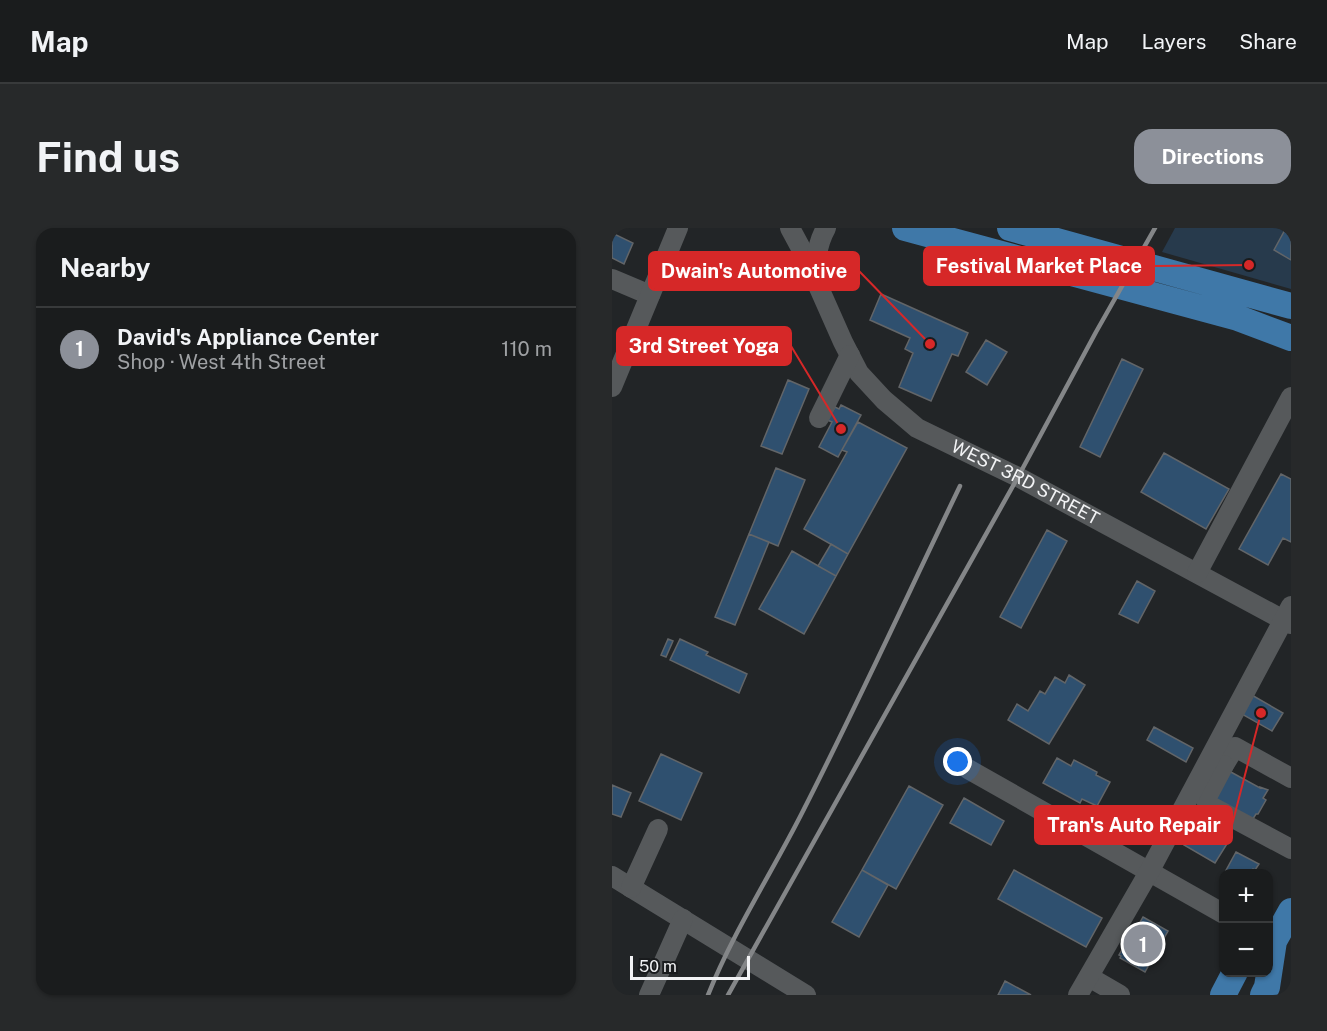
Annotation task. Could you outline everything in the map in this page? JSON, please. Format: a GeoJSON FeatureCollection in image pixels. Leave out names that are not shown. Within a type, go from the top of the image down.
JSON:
{"type":"FeatureCollection","features":[{"type":"Feature","properties":{"kind":"main road"},"geometry":{"type":"LineString","coordinates":[[905,228],[1238,318],[1291,338]]}},
{"type":"Feature","properties":{"kind":"main road"},"geometry":{"type":"LineString","coordinates":[[1010,228],[1291,306]]}},
{"type":"Feature","properties":{"kind":"main road"},"geometry":{"type":"LineString","coordinates":[[1263,995],[1268,987],[1276,944],[1291,911]]}},
{"type":"Feature","properties":{"kind":"main road"},"geometry":{"type":"LineString","coordinates":[[1223,995],[1232,977]]}},
{"type":"Feature","properties":{"kind":"street"},"geometry":{"type":"LineString","coordinates":[[612,387],[678,228]]}},
{"type":"Feature","properties":{"kind":"street","name":"WEST 3RD STREET"},"geometry":{"type":"LineString","coordinates":[[790,228],[859,373],[884,400],[917,428],[1018,477],[1197,573],[1288,616]]}},
{"type":"Feature","properties":{"kind":"street","name":"WEST 3RD STREET"},"geometry":{"type":"LineString","coordinates":[[817,283],[816,253],[826,228]]}},
{"type":"Feature","properties":{"kind":"street"},"geometry":{"type":"LineString","coordinates":[[612,279],[650,295]]}},
{"type":"Feature","properties":{"kind":"street"},"geometry":{"type":"LineString","coordinates":[[819,418],[849,355]]}},
{"type":"Feature","properties":{"kind":"street"},"geometry":{"type":"LineString","coordinates":[[1197,573],[1291,397]]}},
{"type":"Feature","properties":{"kind":"street"},"geometry":{"type":"LineString","coordinates":[[1078,995],[1217,761],[1288,616]]}},
{"type":"Feature","properties":{"kind":"street"},"geometry":{"type":"LineString","coordinates":[[1291,778],[1235,747],[1217,761],[1207,797],[1207,804],[1291,849]]}},
{"type":"Feature","properties":{"kind":"street"},"geometry":{"type":"LineString","coordinates":[[968,769],[1219,911]]}},
{"type":"Feature","properties":{"kind":"street"},"geometry":{"type":"LineString","coordinates":[[632,888],[658,829]]}},
{"type":"Feature","properties":{"kind":"street"},"geometry":{"type":"LineString","coordinates":[[612,876],[806,995]]}},
{"type":"Feature","properties":{"kind":"street"},"geometry":{"type":"LineString","coordinates":[[650,995],[683,919]]}},
{"type":"Feature","properties":{"kind":"street"},"geometry":{"type":"LineString","coordinates":[[1089,977],[1120,995]]}},
{"type":"Feature","properties":{"kind":"shaded area"},"geometry":{"type":"Polygon","coordinates":[[[1175,228],[1291,228],[1291,289],[1162,252],[1175,228]]]}},
{"type":"Feature","properties":{"kind":"building"},"geometry":{"type":"Polygon","coordinates":[[[1286,228],[1291,228],[1291,260],[1274,250],[1286,228]]]}},
{"type":"Feature","properties":{"kind":"building"},"geometry":{"type":"Polygon","coordinates":[[[612,233],[633,243],[624,264],[612,258],[612,233]]]}},
{"type":"Feature","properties":{"kind":"building"},"geometry":{"type":"Polygon","coordinates":[[[881,294],[968,333],[958,356],[952,354],[931,401],[899,387],[913,353],[905,349],[910,338],[870,320],[881,294]]]}},
{"type":"Feature","properties":{"kind":"building"},"geometry":{"type":"Polygon","coordinates":[[[986,340],[1007,352],[987,385],[966,372],[986,340]]]}},
{"type":"Feature","properties":{"kind":"building"},"geometry":{"type":"Polygon","coordinates":[[[1122,359],[1143,369],[1100,457],[1080,447],[1122,359]]]}},
{"type":"Feature","properties":{"kind":"building"},"geometry":{"type":"Polygon","coordinates":[[[788,380],[809,389],[782,454],[761,446],[788,380]]]}},
{"type":"Feature","properties":{"kind":"building"},"geometry":{"type":"Polygon","coordinates":[[[841,405],[861,415],[838,457],[819,447],[832,422],[827,420],[835,407],[839,409],[841,405]]]}},
{"type":"Feature","properties":{"kind":"building"},"geometry":{"type":"Polygon","coordinates":[[[858,422],[907,448],[848,554],[804,529],[847,452],[842,450],[858,422]]]}},
{"type":"Feature","properties":{"kind":"building"},"geometry":{"type":"Polygon","coordinates":[[[1164,453],[1229,489],[1206,529],[1141,492],[1164,453]]]}},
{"type":"Feature","properties":{"kind":"building"},"geometry":{"type":"Polygon","coordinates":[[[776,468],[805,480],[778,546],[749,534],[776,468]]]}},
{"type":"Feature","properties":{"kind":"building"},"geometry":{"type":"Polygon","coordinates":[[[1281,474],[1291,479],[1291,542],[1283,538],[1268,565],[1239,549],[1281,474]]]}},
{"type":"Feature","properties":{"kind":"building"},"geometry":{"type":"Polygon","coordinates":[[[1047,530],[1067,541],[1021,628],[1000,617],[1047,530]]]}},
{"type":"Feature","properties":{"kind":"building"},"geometry":{"type":"Polygon","coordinates":[[[749,534],[769,542],[735,625],[715,617],[749,534]]]}},
{"type":"Feature","properties":{"kind":"building"},"geometry":{"type":"Polygon","coordinates":[[[831,544],[848,554],[836,576],[818,566],[831,544]]]}},
{"type":"Feature","properties":{"kind":"building"},"geometry":{"type":"Polygon","coordinates":[[[792,551],[836,576],[804,634],[759,609],[792,551]]]}},
{"type":"Feature","properties":{"kind":"building"},"geometry":{"type":"Polygon","coordinates":[[[1137,581],[1155,591],[1138,623],[1119,614],[1137,581]]]}},
{"type":"Feature","properties":{"kind":"building"},"geometry":{"type":"Polygon","coordinates":[[[668,639],[673,641],[666,657],[661,655],[668,639]]]}},
{"type":"Feature","properties":{"kind":"building"},"geometry":{"type":"Polygon","coordinates":[[[680,639],[708,652],[706,655],[747,674],[739,693],[670,660],[680,639]]]}},
{"type":"Feature","properties":{"kind":"building"},"geometry":{"type":"Polygon","coordinates":[[[1069,675],[1085,685],[1049,744],[1008,720],[1017,704],[1028,711],[1040,691],[1045,694],[1055,677],[1065,683],[1069,675]]]}},
{"type":"Feature","properties":{"kind":"building"},"geometry":{"type":"Polygon","coordinates":[[[1250,694],[1283,713],[1272,731],[1240,713],[1250,694]]]}},
{"type":"Feature","properties":{"kind":"building"},"geometry":{"type":"Polygon","coordinates":[[[1154,727],[1193,748],[1186,762],[1147,740],[1154,727]]]}},
{"type":"Feature","properties":{"kind":"building"},"geometry":{"type":"Polygon","coordinates":[[[661,754],[702,773],[681,820],[639,801],[661,754]]]}},
{"type":"Feature","properties":{"kind":"building"},"geometry":{"type":"Polygon","coordinates":[[[1057,758],[1071,766],[1074,760],[1110,782],[1097,806],[1082,799],[1080,803],[1043,783],[1057,758]]]}},
{"type":"Feature","properties":{"kind":"building"},"geometry":{"type":"Polygon","coordinates":[[[1229,771],[1268,790],[1263,798],[1266,800],[1251,822],[1213,800],[1229,771]]]}},
{"type":"Feature","properties":{"kind":"building"},"geometry":{"type":"Polygon","coordinates":[[[612,785],[631,793],[621,817],[612,814],[612,785]]]}},
{"type":"Feature","properties":{"kind":"building"},"geometry":{"type":"Polygon","coordinates":[[[909,786],[943,805],[896,889],[862,870],[909,786]]]}},
{"type":"Feature","properties":{"kind":"building"},"geometry":{"type":"Polygon","coordinates":[[[964,798],[1004,821],[991,845],[950,823],[964,798]]]}},
{"type":"Feature","properties":{"kind":"building"},"geometry":{"type":"Polygon","coordinates":[[[1199,820],[1230,839],[1215,863],[1184,845],[1199,820]]]}},
{"type":"Feature","properties":{"kind":"building"},"geometry":{"type":"Polygon","coordinates":[[[1236,852],[1259,864],[1256,869],[1227,869],[1236,852]]]}},
{"type":"Feature","properties":{"kind":"building"},"geometry":{"type":"Polygon","coordinates":[[[862,870],[888,885],[859,937],[832,922],[862,870]]]}},
{"type":"Feature","properties":{"kind":"building"},"geometry":{"type":"Polygon","coordinates":[[[1014,870],[1102,918],[1086,947],[998,899],[1014,870]]]}},
{"type":"Feature","properties":{"kind":"building"},"geometry":{"type":"Polygon","coordinates":[[[1143,917],[1168,931],[1145,972],[1120,958],[1119,955],[1143,917]]]}},
{"type":"Feature","properties":{"kind":"building"},"geometry":{"type":"Polygon","coordinates":[[[1005,981],[1031,995],[998,995],[1005,981]]]}},
{"type":"Feature","properties":{"kind":"railway"},"geometry":{"type":"LineString","coordinates":[[728,995],[1155,228]]}},
{"type":"Feature","properties":{"kind":"railway"},"geometry":{"type":"LineString","coordinates":[[708,995],[730,947],[824,769],[960,486]]}},
{"type":"Feature","properties":{"kind":"place","name":"Festival Market Place"},"geometry":{"type":"Point","coordinates":[1249,265]}},
{"type":"Feature","properties":{"kind":"place","name":"Dwain's Automotive"},"geometry":{"type":"Point","coordinates":[930,344]}},
{"type":"Feature","properties":{"kind":"place","name":"3rd Street Yoga"},"geometry":{"type":"Point","coordinates":[841,429]}},
{"type":"Feature","properties":{"kind":"place","name":"Tran's Auto Repair"},"geometry":{"type":"Point","coordinates":[1261,713]}},
{"type":"Feature","properties":{"kind":"place","name":"David's Appliance Center"},"geometry":{"type":"Point","coordinates":[1143,944]}}]}
